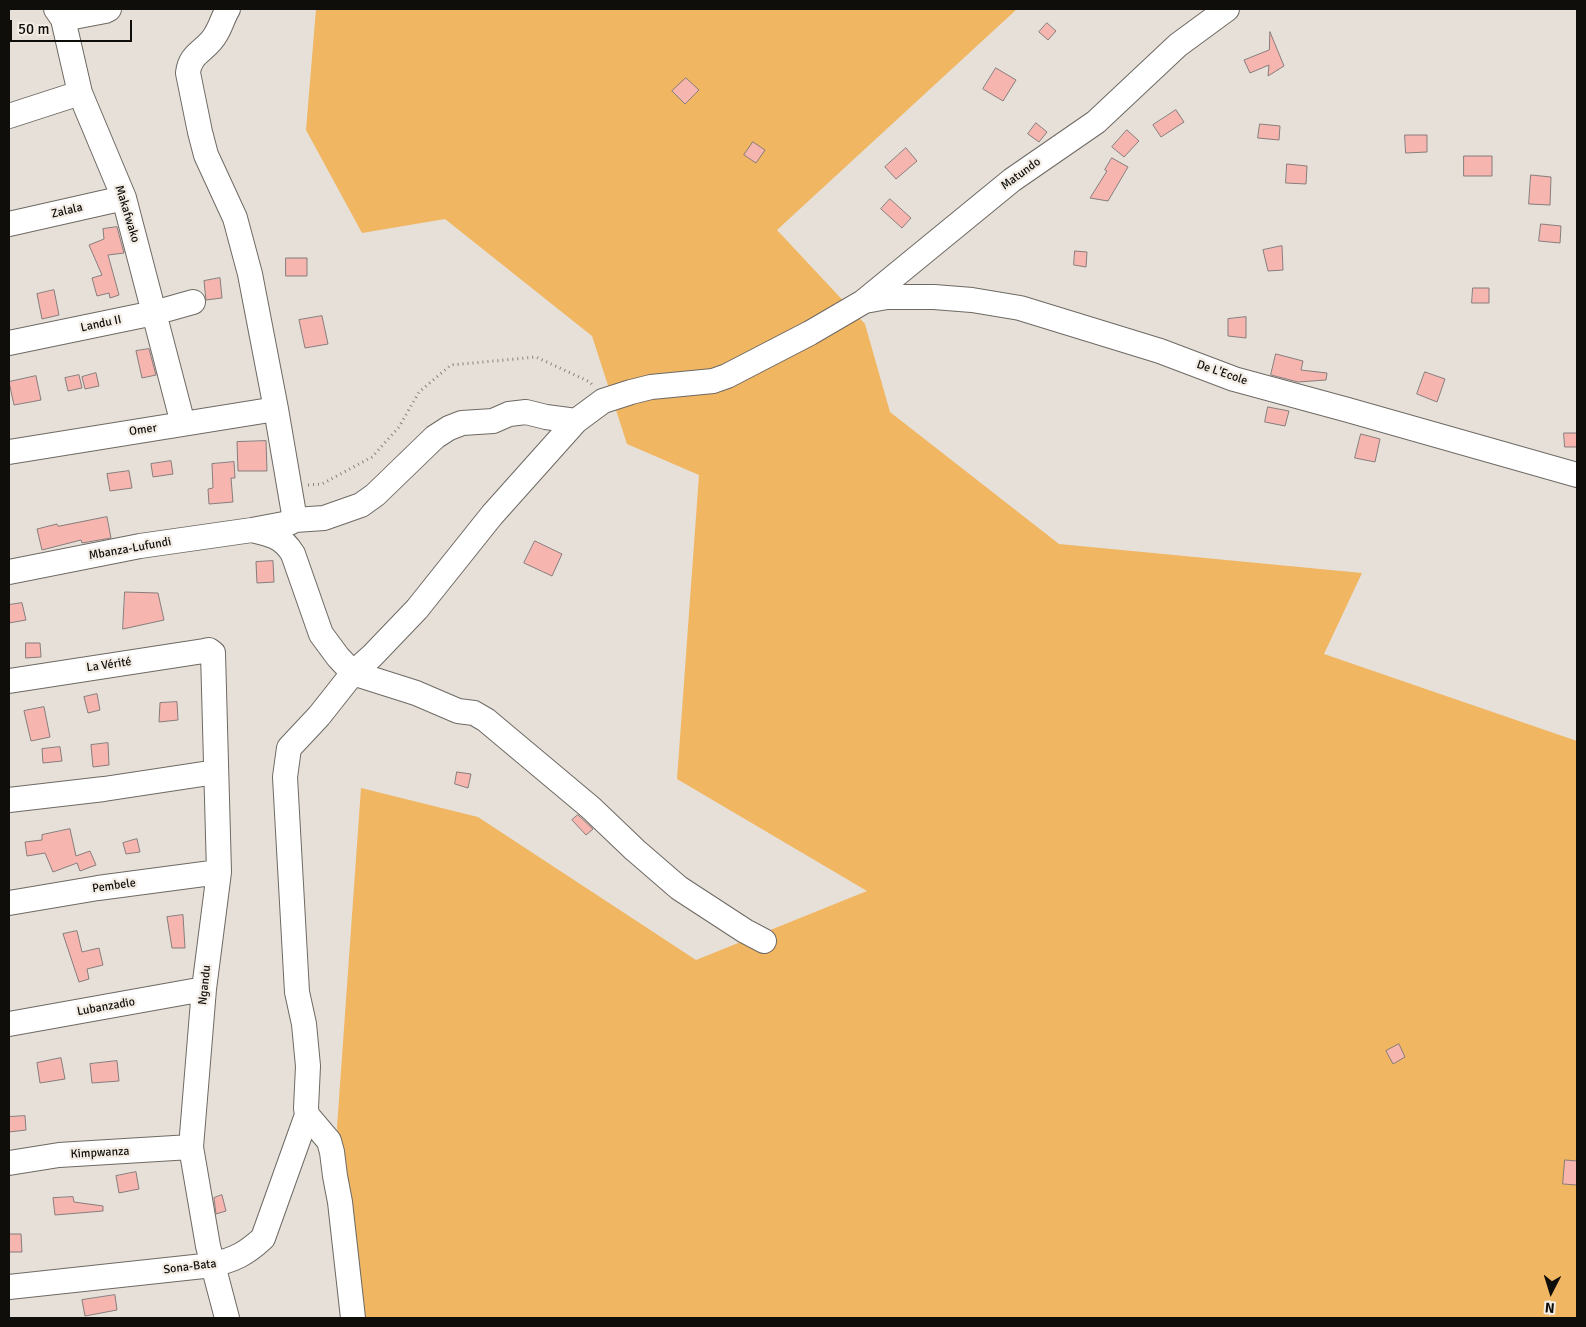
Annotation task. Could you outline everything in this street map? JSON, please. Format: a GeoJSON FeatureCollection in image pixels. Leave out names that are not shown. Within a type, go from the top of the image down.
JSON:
{"type":"FeatureCollection","features":[{"type":"Feature","properties":{"kind":"street"},"geometry":{"type":"LineString","coordinates":[[60,14],[109,9]]}},
{"type":"Feature","properties":{"kind":"street"},"geometry":{"type":"LineString","coordinates":[[228,9],[211,42],[193,57],[189,64],[188,72],[206,155],[235,218],[250,274],[295,520]]}},
{"type":"Feature","properties":{"kind":"street","name":"Matundo"},"geometry":{"type":"LineString","coordinates":[[353,673],[372,656],[416,609],[492,515],[576,422],[603,401],[651,387],[720,379],[810,333],[864,302],[1012,180],[1096,122],[1178,45],[1227,9]]}},
{"type":"Feature","properties":{"kind":"street","name":"Makafwako"},"geometry":{"type":"LineString","coordinates":[[60,14],[80,93],[124,198],[183,424]]}},
{"type":"Feature","properties":{"kind":"street"},"geometry":{"type":"LineString","coordinates":[[9,116],[80,93]]}},
{"type":"Feature","properties":{"kind":"street","name":"Zalala"},"geometry":{"type":"LineString","coordinates":[[9,224],[124,198]]}},
{"type":"Feature","properties":{"kind":"street","name":"De L'Ecole"},"geometry":{"type":"LineString","coordinates":[[864,302],[887,297],[934,297],[972,300],[1020,308],[1160,351],[1234,379],[1577,476]]}},
{"type":"Feature","properties":{"kind":"street","name":"Landu II"},"geometry":{"type":"LineString","coordinates":[[9,343],[154,313],[193,302]]}},
{"type":"Feature","properties":{"kind":"street","name":"Omer"},"geometry":{"type":"LineString","coordinates":[[9,452],[276,409]]}},
{"type":"Feature","properties":{"kind":"street","name":"Mbanza-Lufundi"},"geometry":{"type":"LineString","coordinates":[[9,572],[140,546],[252,530],[289,523],[295,520],[324,518],[361,505],[375,495],[435,437],[449,428],[462,424],[493,421],[509,414],[526,412],[576,422]]}},
{"type":"Feature","properties":{"kind":"street"},"geometry":{"type":"LineString","coordinates":[[252,530],[272,536],[288,544],[321,634],[353,673],[416,693],[458,711],[474,713],[486,720],[591,808],[679,888],[745,931],[764,941]]}},
{"type":"Feature","properties":{"kind":"street","name":"La Vérité"},"geometry":{"type":"LineString","coordinates":[[9,681],[209,650]]}},
{"type":"Feature","properties":{"kind":"street","name":"Ngandu"},"geometry":{"type":"LineString","coordinates":[[209,650],[214,656],[219,872],[204,989],[191,1147],[208,1246],[224,1316]]}},
{"type":"Feature","properties":{"kind":"street","name":"Sona-Bata"},"geometry":{"type":"LineString","coordinates":[[9,1287],[213,1265],[238,1258],[252,1249],[263,1238],[307,1115],[308,1066],[304,1024],[297,992],[285,777],[286,761],[289,748],[319,716],[353,673]]}},
{"type":"Feature","properties":{"kind":"street"},"geometry":{"type":"LineString","coordinates":[[9,800],[104,789],[216,772]]}},
{"type":"Feature","properties":{"kind":"street","name":"Pembele"},"geometry":{"type":"LineString","coordinates":[[9,903],[98,888],[219,872]]}},
{"type":"Feature","properties":{"kind":"street","name":"Lubanzadio"},"geometry":{"type":"LineString","coordinates":[[9,1024],[204,989]]}},
{"type":"Feature","properties":{"kind":"street"},"geometry":{"type":"LineString","coordinates":[[307,1115],[328,1141],[332,1152],[340,1202],[353,1318]]}},
{"type":"Feature","properties":{"kind":"street","name":"Kimpwanza"},"geometry":{"type":"LineString","coordinates":[[9,1163],[59,1155],[191,1147]]}},
{"type":"Feature","properties":{"kind":"shaded area"},"geometry":{"type":"Polygon","coordinates":[[[316,9],[1017,9],[777,230],[865,324],[890,412],[1059,544],[1362,573],[1324,654],[1577,741],[1577,1318],[356,1318],[337,1127],[361,788],[478,817],[696,960],[867,891],[677,779],[699,475],[627,444],[592,336],[445,219],[362,233],[306,130],[316,9]]]}},
{"type":"Feature","properties":{"kind":"building"},"geometry":{"type":"Polygon","coordinates":[[[1047,23],[1056,31],[1048,40],[1039,32],[1047,23]]]}},
{"type":"Feature","properties":{"kind":"building"},"geometry":{"type":"Polygon","coordinates":[[[1270,32],[1284,66],[1268,76],[1269,65],[1250,73],[1244,60],[1269,50],[1270,32]]]}},
{"type":"Feature","properties":{"kind":"building"},"geometry":{"type":"Polygon","coordinates":[[[996,68],[1016,80],[1003,101],[983,89],[996,68]]]}},
{"type":"Feature","properties":{"kind":"building"},"geometry":{"type":"Polygon","coordinates":[[[686,78],[699,90],[685,104],[672,91],[686,78]]]}},
{"type":"Feature","properties":{"kind":"building"},"geometry":{"type":"Polygon","coordinates":[[[1176,110],[1184,122],[1161,137],[1153,125],[1176,110]]]}},
{"type":"Feature","properties":{"kind":"building"},"geometry":{"type":"Polygon","coordinates":[[[1036,123],[1047,132],[1039,142],[1028,134],[1036,123]]]}},
{"type":"Feature","properties":{"kind":"building"},"geometry":{"type":"Polygon","coordinates":[[[1260,124],[1280,126],[1279,140],[1258,138],[1260,124]]]}},
{"type":"Feature","properties":{"kind":"building"},"geometry":{"type":"Polygon","coordinates":[[[1127,130],[1139,141],[1124,157],[1112,147],[1127,130]]]}},
{"type":"Feature","properties":{"kind":"building"},"geometry":{"type":"Polygon","coordinates":[[[1405,135],[1427,135],[1427,152],[1406,153],[1405,135]]]}},
{"type":"Feature","properties":{"kind":"building"},"geometry":{"type":"Polygon","coordinates":[[[753,142],[765,150],[756,163],[744,155],[753,142]]]}},
{"type":"Feature","properties":{"kind":"building"},"geometry":{"type":"Polygon","coordinates":[[[906,148],[917,161],[896,179],[885,167],[906,148]]]}},
{"type":"Feature","properties":{"kind":"building"},"geometry":{"type":"Polygon","coordinates":[[[1464,156],[1492,156],[1492,176],[1464,176],[1464,156]]]}},
{"type":"Feature","properties":{"kind":"building"},"geometry":{"type":"Polygon","coordinates":[[[1112,158],[1128,167],[1108,201],[1090,198],[1107,171],[1105,170],[1112,158]]]}},
{"type":"Feature","properties":{"kind":"building"},"geometry":{"type":"Polygon","coordinates":[[[1287,164],[1307,166],[1306,184],[1286,183],[1287,164]]]}},
{"type":"Feature","properties":{"kind":"building"},"geometry":{"type":"Polygon","coordinates":[[[1531,175],[1551,177],[1550,205],[1529,204],[1531,175]]]}},
{"type":"Feature","properties":{"kind":"building"},"geometry":{"type":"Polygon","coordinates":[[[890,199],[911,218],[902,228],[881,209],[890,199]]]}},
{"type":"Feature","properties":{"kind":"building"},"geometry":{"type":"Polygon","coordinates":[[[1541,224],[1561,226],[1560,243],[1539,241],[1541,224]]]}},
{"type":"Feature","properties":{"kind":"building"},"geometry":{"type":"Polygon","coordinates":[[[117,227],[124,253],[108,255],[119,295],[110,298],[109,293],[97,296],[92,278],[102,275],[89,245],[104,239],[103,229],[117,227]]]}},
{"type":"Feature","properties":{"kind":"building"},"geometry":{"type":"Polygon","coordinates":[[[1282,246],[1283,270],[1268,271],[1263,250],[1282,246]]]}},
{"type":"Feature","properties":{"kind":"building"},"geometry":{"type":"Polygon","coordinates":[[[1075,251],[1087,252],[1086,267],[1074,265],[1075,251]]]}},
{"type":"Feature","properties":{"kind":"building"},"geometry":{"type":"Polygon","coordinates":[[[286,258],[307,258],[307,276],[286,276],[286,258]]]}},
{"type":"Feature","properties":{"kind":"building"},"geometry":{"type":"Polygon","coordinates":[[[220,278],[222,298],[206,300],[204,281],[220,278]]]}},
{"type":"Feature","properties":{"kind":"building"},"geometry":{"type":"Polygon","coordinates":[[[1473,288],[1489,288],[1489,303],[1472,303],[1473,288]]]}},
{"type":"Feature","properties":{"kind":"building"},"geometry":{"type":"Polygon","coordinates":[[[54,290],[59,315],[42,319],[37,294],[54,290]]]}},
{"type":"Feature","properties":{"kind":"building"},"geometry":{"type":"Polygon","coordinates":[[[322,316],[328,344],[305,348],[299,320],[322,316]]]}},
{"type":"Feature","properties":{"kind":"building"},"geometry":{"type":"Polygon","coordinates":[[[1246,317],[1246,338],[1228,336],[1228,319],[1246,317]]]}},
{"type":"Feature","properties":{"kind":"building"},"geometry":{"type":"Polygon","coordinates":[[[149,349],[156,375],[142,378],[136,351],[149,349]]]}},
{"type":"Feature","properties":{"kind":"building"},"geometry":{"type":"Polygon","coordinates":[[[1276,354],[1303,361],[1301,370],[1327,373],[1326,380],[1298,382],[1271,375],[1276,354]]]}},
{"type":"Feature","properties":{"kind":"building"},"geometry":{"type":"Polygon","coordinates":[[[1425,372],[1445,379],[1437,402],[1417,394],[1425,372]]]}},
{"type":"Feature","properties":{"kind":"building"},"geometry":{"type":"Polygon","coordinates":[[[96,373],[99,386],[85,389],[82,377],[96,373]]]}},
{"type":"Feature","properties":{"kind":"building"},"geometry":{"type":"Polygon","coordinates":[[[79,375],[82,388],[68,391],[65,378],[79,375]]]}},
{"type":"Feature","properties":{"kind":"building"},"geometry":{"type":"Polygon","coordinates":[[[36,376],[41,400],[14,405],[9,382],[36,376]]]}},
{"type":"Feature","properties":{"kind":"building"},"geometry":{"type":"Polygon","coordinates":[[[1268,407],[1289,411],[1285,426],[1265,422],[1268,407]]]}},
{"type":"Feature","properties":{"kind":"building"},"geometry":{"type":"Polygon","coordinates":[[[1564,433],[1577,433],[1577,447],[1565,447],[1564,433]]]}},
{"type":"Feature","properties":{"kind":"building"},"geometry":{"type":"Polygon","coordinates":[[[1361,434],[1380,439],[1375,462],[1355,458],[1361,434]]]}},
{"type":"Feature","properties":{"kind":"building"},"geometry":{"type":"Polygon","coordinates":[[[266,441],[267,471],[238,471],[237,442],[266,441]]]}},
{"type":"Feature","properties":{"kind":"building"},"geometry":{"type":"Polygon","coordinates":[[[171,461],[173,474],[153,477],[151,464],[171,461]]]}},
{"type":"Feature","properties":{"kind":"building"},"geometry":{"type":"Polygon","coordinates":[[[234,462],[235,478],[231,478],[233,502],[209,504],[208,489],[213,488],[212,464],[234,462]]]}},
{"type":"Feature","properties":{"kind":"building"},"geometry":{"type":"Polygon","coordinates":[[[129,471],[132,488],[110,491],[107,474],[129,471]]]}},
{"type":"Feature","properties":{"kind":"building"},"geometry":{"type":"Polygon","coordinates":[[[107,517],[111,538],[82,543],[81,540],[42,550],[37,529],[57,524],[58,526],[107,517]]]}},
{"type":"Feature","properties":{"kind":"building"},"geometry":{"type":"Polygon","coordinates":[[[535,541],[562,554],[552,576],[524,563],[535,541]]]}},
{"type":"Feature","properties":{"kind":"building"},"geometry":{"type":"Polygon","coordinates":[[[273,561],[274,582],[257,583],[256,562],[273,561]]]}},
{"type":"Feature","properties":{"kind":"building"},"geometry":{"type":"Polygon","coordinates":[[[125,592],[158,593],[164,620],[123,629],[125,592]]]}},
{"type":"Feature","properties":{"kind":"building"},"geometry":{"type":"Polygon","coordinates":[[[22,603],[26,620],[9,623],[9,605],[22,603]]]}},
{"type":"Feature","properties":{"kind":"building"},"geometry":{"type":"Polygon","coordinates":[[[26,643],[40,643],[41,657],[26,658],[26,643]]]}},
{"type":"Feature","properties":{"kind":"building"},"geometry":{"type":"Polygon","coordinates":[[[97,694],[100,710],[88,713],[84,697],[97,694]]]}},
{"type":"Feature","properties":{"kind":"building"},"geometry":{"type":"Polygon","coordinates":[[[177,702],[178,720],[159,722],[160,703],[177,702]]]}},
{"type":"Feature","properties":{"kind":"building"},"geometry":{"type":"Polygon","coordinates":[[[44,707],[50,737],[31,741],[24,711],[44,707]]]}},
{"type":"Feature","properties":{"kind":"building"},"geometry":{"type":"Polygon","coordinates":[[[108,743],[109,765],[93,767],[91,745],[108,743]]]}},
{"type":"Feature","properties":{"kind":"building"},"geometry":{"type":"Polygon","coordinates":[[[60,747],[62,761],[43,763],[42,749],[60,747]]]}},
{"type":"Feature","properties":{"kind":"building"},"geometry":{"type":"Polygon","coordinates":[[[457,772],[471,774],[468,788],[455,784],[457,772]]]}},
{"type":"Feature","properties":{"kind":"building"},"geometry":{"type":"Polygon","coordinates":[[[578,815],[593,829],[586,835],[572,820],[578,815]]]}},
{"type":"Feature","properties":{"kind":"building"},"geometry":{"type":"Polygon","coordinates":[[[70,829],[76,856],[90,851],[96,865],[80,871],[77,863],[53,872],[45,853],[27,856],[25,842],[42,840],[42,835],[70,829]]]}},
{"type":"Feature","properties":{"kind":"building"},"geometry":{"type":"Polygon","coordinates":[[[137,839],[140,852],[126,854],[123,843],[137,839]]]}},
{"type":"Feature","properties":{"kind":"building"},"geometry":{"type":"Polygon","coordinates":[[[183,915],[185,948],[172,948],[167,917],[183,915]]]}},
{"type":"Feature","properties":{"kind":"building"},"geometry":{"type":"Polygon","coordinates":[[[77,931],[82,952],[99,948],[103,965],[87,969],[89,979],[79,982],[63,934],[77,931]]]}},
{"type":"Feature","properties":{"kind":"building"},"geometry":{"type":"Polygon","coordinates":[[[1399,1044],[1405,1057],[1393,1064],[1386,1051],[1399,1044]]]}},
{"type":"Feature","properties":{"kind":"building"},"geometry":{"type":"Polygon","coordinates":[[[61,1058],[65,1079],[40,1083],[37,1063],[61,1058]]]}},
{"type":"Feature","properties":{"kind":"building"},"geometry":{"type":"Polygon","coordinates":[[[117,1061],[119,1081],[92,1083],[90,1064],[117,1061]]]}},
{"type":"Feature","properties":{"kind":"building"},"geometry":{"type":"Polygon","coordinates":[[[25,1116],[26,1130],[9,1132],[9,1117],[25,1116]]]}},
{"type":"Feature","properties":{"kind":"building"},"geometry":{"type":"Polygon","coordinates":[[[1565,1160],[1577,1161],[1577,1185],[1563,1184],[1565,1160]]]}},
{"type":"Feature","properties":{"kind":"building"},"geometry":{"type":"Polygon","coordinates":[[[136,1172],[139,1189],[119,1193],[116,1176],[136,1172]]]}},
{"type":"Feature","properties":{"kind":"building"},"geometry":{"type":"Polygon","coordinates":[[[222,1195],[226,1211],[216,1214],[214,1198],[222,1195]]]}},
{"type":"Feature","properties":{"kind":"building"},"geometry":{"type":"Polygon","coordinates":[[[73,1197],[74,1202],[103,1206],[103,1211],[55,1215],[53,1198],[73,1197]]]}},
{"type":"Feature","properties":{"kind":"building"},"geometry":{"type":"Polygon","coordinates":[[[9,1234],[21,1234],[22,1252],[9,1252],[9,1234]]]}},
{"type":"Feature","properties":{"kind":"building"},"geometry":{"type":"Polygon","coordinates":[[[115,1295],[117,1310],[85,1316],[82,1300],[115,1295]]]}}]}
